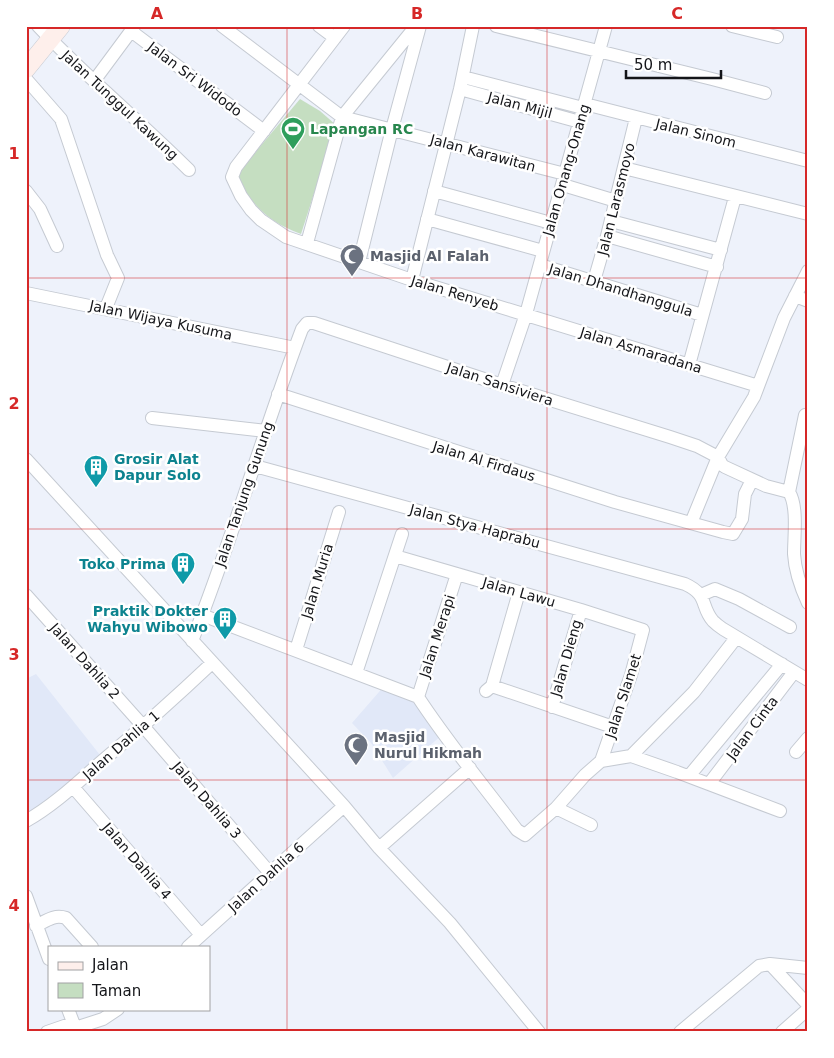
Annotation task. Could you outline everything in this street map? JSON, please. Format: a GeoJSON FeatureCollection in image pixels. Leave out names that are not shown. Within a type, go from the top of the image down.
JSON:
{"type":"FeatureCollection","features":[{"type":"Feature","properties":{"kind":"street","name":"Jalan Tunggul Kawung"},"geometry":{"type":"LineString","coordinates":[[38,26],[55,33],[94,81],[190,170]]}},
{"type":"Feature","properties":{"kind":"street","name":"Jalan Karawitan"},"geometry":{"type":"LineString","coordinates":[[222,26],[342,117],[446,143],[564,180],[616,201]]}},
{"type":"Feature","properties":{"kind":"street"},"geometry":{"type":"LineString","coordinates":[[319,26],[335,38]]}},
{"type":"Feature","properties":{"kind":"street","name":"Jalan Renyeb"},"geometry":{"type":"LineString","coordinates":[[344,26],[236,166],[232,177],[235,185],[261,220],[286,237],[412,280],[526,314]]}},
{"type":"Feature","properties":{"kind":"street"},"geometry":{"type":"LineString","coordinates":[[307,243],[342,117],[418,26]]}},
{"type":"Feature","properties":{"kind":"street"},"geometry":{"type":"LineString","coordinates":[[359,262],[418,26]]}},
{"type":"Feature","properties":{"kind":"street"},"geometry":{"type":"LineString","coordinates":[[412,280],[461,83],[473,26]]}},
{"type":"Feature","properties":{"kind":"street"},"geometry":{"type":"LineString","coordinates":[[496,26],[712,78],[765,93]]}},
{"type":"Feature","properties":{"kind":"street","name":"Jalan Onang-Onang"},"geometry":{"type":"LineString","coordinates":[[502,385],[526,314],[606,26]]}},
{"type":"Feature","properties":{"kind":"street"},"geometry":{"type":"LineString","coordinates":[[732,26],[778,37]]}},
{"type":"Feature","properties":{"kind":"street"},"geometry":{"type":"LineString","coordinates":[[94,81],[132,28]]}},
{"type":"Feature","properties":{"kind":"street","name":"Jalan Sri Widodo"},"geometry":{"type":"LineString","coordinates":[[132,28],[264,131]]}},
{"type":"Feature","properties":{"kind":"street"},"geometry":{"type":"LineString","coordinates":[[26,69],[55,33]]}},
{"type":"Feature","properties":{"kind":"street"},"geometry":{"type":"LineString","coordinates":[[26,79],[61,119],[107,255],[118,278],[106,308]]}},
{"type":"Feature","properties":{"kind":"street","name":"Jalan Sinom"},"geometry":{"type":"LineString","coordinates":[[461,83],[584,106],[808,161]]}},
{"type":"Feature","properties":{"kind":"street","name":"Jalan Mijil"},"geometry":{"type":"LineString","coordinates":[[461,83],[580,122]]}},
{"type":"Feature","properties":{"kind":"street","name":"Jalan Larasmoyo"},"geometry":{"type":"LineString","coordinates":[[594,281],[636,118]]}},
{"type":"Feature","properties":{"kind":"street"},"geometry":{"type":"LineString","coordinates":[[624,168],[808,214]]}},
{"type":"Feature","properties":{"kind":"street"},"geometry":{"type":"LineString","coordinates":[[26,191],[40,209],[57,246]]}},
{"type":"Feature","properties":{"kind":"street"},"geometry":{"type":"LineString","coordinates":[[434,191],[551,223]]}},
{"type":"Feature","properties":{"kind":"street"},"geometry":{"type":"LineString","coordinates":[[689,365],[735,196]]}},
{"type":"Feature","properties":{"kind":"street","name":"Jalan Dhandhanggula"},"geometry":{"type":"LineString","coordinates":[[427,219],[543,251]]}},
{"type":"Feature","properties":{"kind":"street"},"geometry":{"type":"LineString","coordinates":[[611,221],[721,250]]}},
{"type":"Feature","properties":{"kind":"street"},"geometry":{"type":"LineString","coordinates":[[607,236],[717,267]]}},
{"type":"Feature","properties":{"kind":"street","name":"Jalan Dhandhanggula"},"geometry":{"type":"LineString","coordinates":[[540,265],[702,315]]}},
{"type":"Feature","properties":{"kind":"street"},"geometry":{"type":"LineString","coordinates":[[691,523],[718,457],[754,397],[778,330],[808,271]]}},
{"type":"Feature","properties":{"kind":"street","name":"Jalan Wijaya Kusuma"},"geometry":{"type":"LineString","coordinates":[[26,293],[295,348]]}},
{"type":"Feature","properties":{"kind":"street"},"geometry":{"type":"LineString","coordinates":[[795,296],[808,301]]}},
{"type":"Feature","properties":{"kind":"street","name":"Jalan Asmaradana"},"geometry":{"type":"LineString","coordinates":[[526,314],[755,386]]}},
{"type":"Feature","properties":{"kind":"street","name":"Jalan Sansiviera"},"geometry":{"type":"LineString","coordinates":[[295,348],[302,329],[307,323],[314,323],[502,385],[670,436],[697,446],[718,457],[722,465],[752,480],[789,492]]}},
{"type":"Feature","properties":{"kind":"street","name":"Jalan Tanjung Gunung"},"geometry":{"type":"LineString","coordinates":[[192,641],[295,348]]}},
{"type":"Feature","properties":{"kind":"street","name":"Jalan Al Firdaus"},"geometry":{"type":"LineString","coordinates":[[278,394],[615,502],[732,534],[742,519],[745,494],[752,480]]}},
{"type":"Feature","properties":{"kind":"street"},"geometry":{"type":"LineString","coordinates":[[806,415],[789,492],[792,497],[794,511],[794,556],[808,603]]}},
{"type":"Feature","properties":{"kind":"street"},"geometry":{"type":"LineString","coordinates":[[152,418],[266,431]]}},
{"type":"Feature","properties":{"kind":"street"},"geometry":{"type":"LineString","coordinates":[[26,458],[455,930],[539,1032]]}},
{"type":"Feature","properties":{"kind":"street","name":"Jalan Stya Haprabu"},"geometry":{"type":"LineString","coordinates":[[255,466],[685,584],[698,592]]}},
{"type":"Feature","properties":{"kind":"street","name":"Jalan Muria"},"geometry":{"type":"LineString","coordinates":[[296,650],[339,512]]}},
{"type":"Feature","properties":{"kind":"street"},"geometry":{"type":"LineString","coordinates":[[356,673],[402,534]]}},
{"type":"Feature","properties":{"kind":"street","name":"Jalan Lawu"},"geometry":{"type":"LineString","coordinates":[[395,556],[643,630]]}},
{"type":"Feature","properties":{"kind":"street","name":"Jalan Merapi"},"geometry":{"type":"LineString","coordinates":[[418,697],[457,574]]}},
{"type":"Feature","properties":{"kind":"street"},"geometry":{"type":"LineString","coordinates":[[790,627],[739,598],[715,589],[698,592],[713,621],[736,638],[808,680]]}},
{"type":"Feature","properties":{"kind":"street"},"geometry":{"type":"LineString","coordinates":[[519,592],[489,688],[613,727]]}},
{"type":"Feature","properties":{"kind":"street","name":"Jalan Dahlia 2"},"geometry":{"type":"LineString","coordinates":[[26,595],[143,726]]}},
{"type":"Feature","properties":{"kind":"street","name":"Jalan Dieng"},"geometry":{"type":"LineString","coordinates":[[552,707],[581,610]]}},
{"type":"Feature","properties":{"kind":"street"},"geometry":{"type":"LineString","coordinates":[[202,616],[418,697],[443,734],[521,834],[525,835],[528,833],[556,808],[585,775],[601,761],[631,756],[780,811]]}},
{"type":"Feature","properties":{"kind":"street","name":"Jalan Slamet"},"geometry":{"type":"LineString","coordinates":[[601,761],[631,675],[643,630]]}},
{"type":"Feature","properties":{"kind":"street"},"geometry":{"type":"LineString","coordinates":[[631,756],[694,692],[736,638]]}},
{"type":"Feature","properties":{"kind":"street","name":"Jalan Dahlia 1"},"geometry":{"type":"LineString","coordinates":[[26,821],[73,787],[212,663]]}},
{"type":"Feature","properties":{"kind":"street"},"geometry":{"type":"LineString","coordinates":[[689,776],[782,664]]}},
{"type":"Feature","properties":{"kind":"street","name":"Jalan Cinta"},"geometry":{"type":"LineString","coordinates":[[709,784],[794,672]]}},
{"type":"Feature","properties":{"kind":"street","name":"Jalan Dahlia 3"},"geometry":{"type":"LineString","coordinates":[[143,726],[270,873]]}},
{"type":"Feature","properties":{"kind":"street"},"geometry":{"type":"LineString","coordinates":[[796,752],[808,738]]}},
{"type":"Feature","properties":{"kind":"street"},"geometry":{"type":"LineString","coordinates":[[379,848],[470,768]]}},
{"type":"Feature","properties":{"kind":"street","name":"Jalan Dahlia 4"},"geometry":{"type":"LineString","coordinates":[[73,787],[201,935]]}},
{"type":"Feature","properties":{"kind":"street","name":"Jalan Dahlia 6"},"geometry":{"type":"LineString","coordinates":[[189,946],[344,806]]}},
{"type":"Feature","properties":{"kind":"street"},"geometry":{"type":"LineString","coordinates":[[556,808],[591,825]]}},
{"type":"Feature","properties":{"kind":"street"},"geometry":{"type":"LineString","coordinates":[[26,896],[48,956]]}},
{"type":"Feature","properties":{"kind":"street"},"geometry":{"type":"LineString","coordinates":[[36,926],[53,917],[60,916],[66,918],[91,946]]}},
{"type":"Feature","properties":{"kind":"street"},"geometry":{"type":"LineString","coordinates":[[770,964],[808,1007],[782,1032]]}},
{"type":"Feature","properties":{"kind":"street"},"geometry":{"type":"LineString","coordinates":[[686,1030],[758,966],[770,964],[808,968]]}},
{"type":"Feature","properties":{"kind":"street"},"geometry":{"type":"LineString","coordinates":[[68,1010],[75,1028]]}},
{"type":"Feature","properties":{"kind":"street"},"geometry":{"type":"LineString","coordinates":[[47,1032],[75,1028],[103,1019],[116,1010]]}},
{"type":"Feature","properties":{"kind":"shaded area"},"geometry":{"type":"Polygon","coordinates":[[[36,674],[100,755],[51,799],[26,815],[26,679],[36,674]]]}},
{"type":"Feature","properties":{"kind":"shaded area"},"geometry":{"type":"Polygon","coordinates":[[[385,685],[418,697],[443,734],[393,778],[371,743],[352,723],[385,685]]]}},
{"type":"Feature","properties":{"kind":"green space","name":"Lapangan RC"},"geometry":{"type":"Polygon","coordinates":[[[300,99],[320,111],[336,125],[301,234],[279,224],[262,212],[248,196],[236,175],[300,99]]]}},
{"type":"Feature","properties":{"kind":"place","name":"Lapangan RC"},"geometry":{"type":"Point","coordinates":[293,150]}},
{"type":"Feature","properties":{"kind":"place","name":"Masjid Al Falah"},"geometry":{"type":"Point","coordinates":[352,277]}},
{"type":"Feature","properties":{"kind":"place","name":"Grosir Alat Dapur Solo"},"geometry":{"type":"Point","coordinates":[96,488]}},
{"type":"Feature","properties":{"kind":"place","name":"Toko Prima"},"geometry":{"type":"Point","coordinates":[183,585]}},
{"type":"Feature","properties":{"kind":"place","name":"Praktik Dokter Wahyu Wibowo"},"geometry":{"type":"Point","coordinates":[225,640]}},
{"type":"Feature","properties":{"kind":"place","name":"Masjid Nurul Hikmah"},"geometry":{"type":"Point","coordinates":[356,766]}}]}
